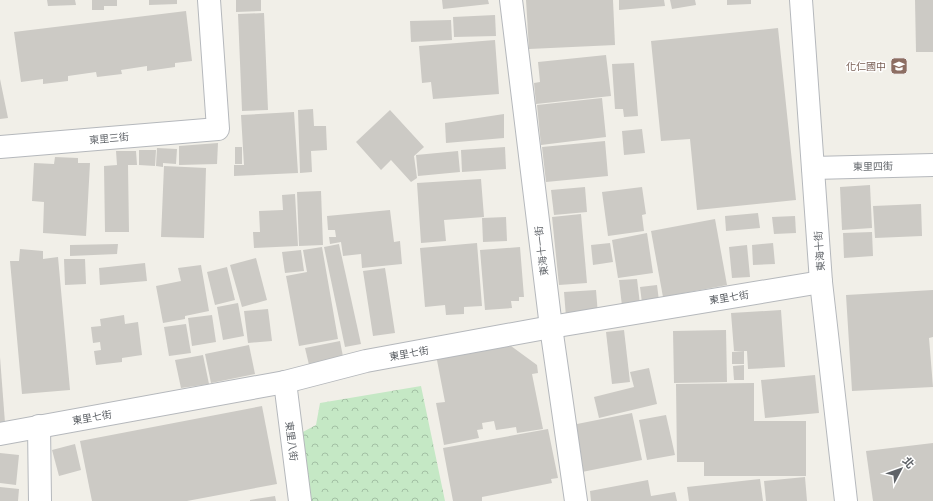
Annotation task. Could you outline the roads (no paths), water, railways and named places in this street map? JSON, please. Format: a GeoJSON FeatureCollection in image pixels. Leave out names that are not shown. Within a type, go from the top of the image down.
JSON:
{"type":"FeatureCollection","features":[{"type":"Feature","properties":{"kind":"street","name":"東里三街"},"geometry":{"type":"LineString","coordinates":[[0,147],[218,130],[209,0]]}},
{"type":"Feature","properties":{"kind":"street","name":"東海十一街"},"geometry":{"type":"LineString","coordinates":[[511,0],[550,327],[576,501]]}},
{"type":"Feature","properties":{"kind":"street","name":"東海十街"},"geometry":{"type":"LineString","coordinates":[[801,0],[821,282],[846,501]]}},
{"type":"Feature","properties":{"kind":"street","name":"東里四街"},"geometry":{"type":"LineString","coordinates":[[813,168],[933,165]]}},
{"type":"Feature","properties":{"kind":"street","name":"東里七街"},"geometry":{"type":"LineString","coordinates":[[0,434],[285,382],[350,364],[550,327],[821,282]]}},
{"type":"Feature","properties":{"kind":"street","name":"東里八街"},"geometry":{"type":"LineString","coordinates":[[285,382],[300,501]]}},
{"type":"Feature","properties":{"kind":"street"},"geometry":{"type":"LineString","coordinates":[[39,426],[40,501]]}},
{"type":"Feature","properties":{"kind":"place","name":"化仁國中"},"geometry":{"type":"Point","coordinates":[899,66]}}]}
